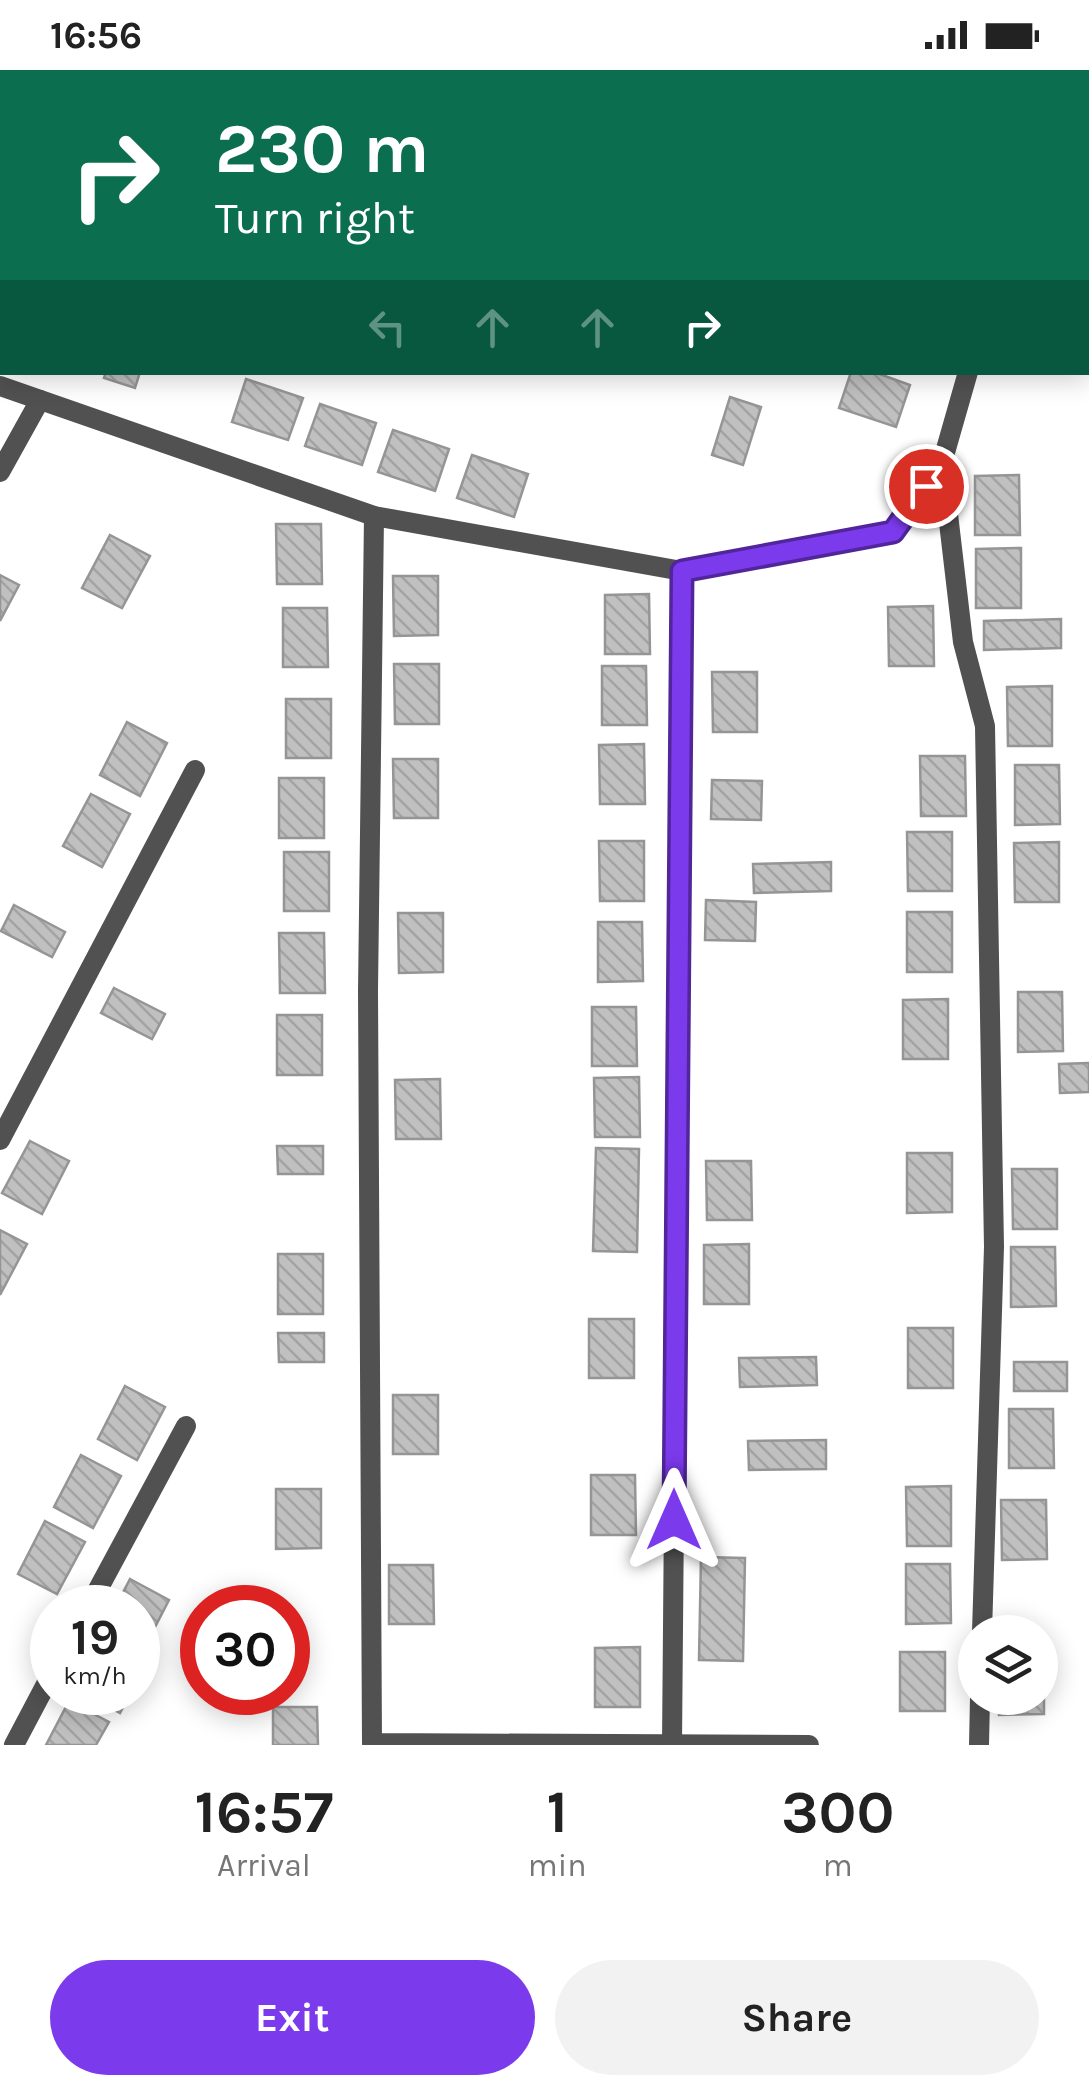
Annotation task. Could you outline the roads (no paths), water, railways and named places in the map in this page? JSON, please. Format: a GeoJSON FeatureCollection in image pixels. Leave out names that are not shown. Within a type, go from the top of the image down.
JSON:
{"type":"FeatureCollection","features":[{"type":"Feature","properties":{"kind":"street"},"geometry":{"type":"LineString","coordinates":[[0,386],[374,516],[682,571],[893,532],[942,463],[967,375]]}},
{"type":"Feature","properties":{"kind":"street"},"geometry":{"type":"LineString","coordinates":[[0,472],[40,400]]}},
{"type":"Feature","properties":{"kind":"street"},"geometry":{"type":"LineString","coordinates":[[942,463],[963,642],[986,726],[994,1246],[983,1615]]}},
{"type":"Feature","properties":{"kind":"street"},"geometry":{"type":"LineString","coordinates":[[374,516],[368,991],[372,1744],[808,1745]]}},
{"type":"Feature","properties":{"kind":"street"},"geometry":{"type":"LineString","coordinates":[[672,1745],[682,571]]}},
{"type":"Feature","properties":{"kind":"street"},"geometry":{"type":"LineString","coordinates":[[0,1140],[195,770]]}},
{"type":"Feature","properties":{"kind":"street"},"geometry":{"type":"LineString","coordinates":[[100,1585],[186,1426]]}},
{"type":"Feature","properties":{"kind":"street"},"geometry":{"type":"LineString","coordinates":[[14,1745],[30,1715]]}},
{"type":"Feature","properties":{"kind":"street"},"geometry":{"type":"LineString","coordinates":[[978,1745],[979,1715]]}}]}
